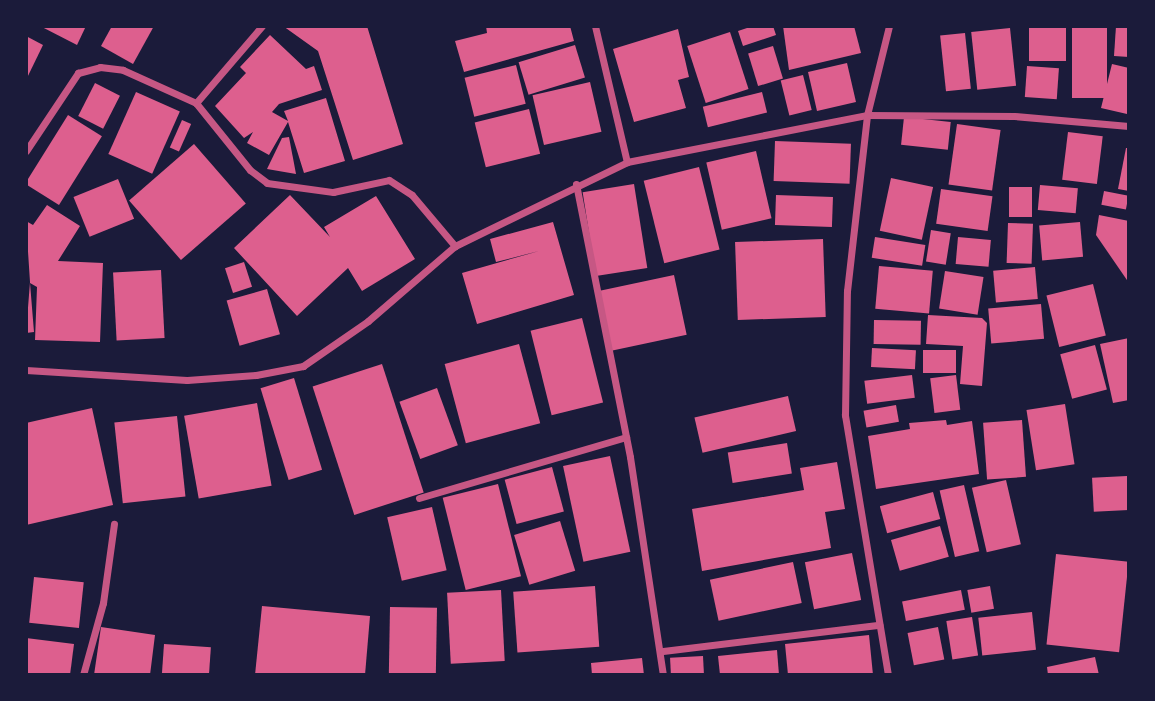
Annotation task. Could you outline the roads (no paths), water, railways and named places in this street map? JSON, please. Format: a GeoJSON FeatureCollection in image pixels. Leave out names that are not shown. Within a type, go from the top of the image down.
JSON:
{"type":"FeatureCollection","features":[{"type":"Feature","properties":{"kind":"street"},"geometry":{"type":"LineString","coordinates":[[196,103],[262,26]]}},
{"type":"Feature","properties":{"kind":"street"},"geometry":{"type":"LineString","coordinates":[[595,26],[627,162]]}},
{"type":"Feature","properties":{"kind":"street"},"geometry":{"type":"LineString","coordinates":[[888,675],[845,415],[847,291],[867,115],[889,26]]}},
{"type":"Feature","properties":{"kind":"street"},"geometry":{"type":"LineString","coordinates":[[26,151],[71,78],[84,70],[123,70],[196,103],[250,170],[267,183],[333,192],[389,180],[412,195],[455,246]]}},
{"type":"Feature","properties":{"kind":"street"},"geometry":{"type":"LineString","coordinates":[[26,370],[187,380],[256,376],[303,366],[368,321],[455,246],[576,184],[627,162],[867,115],[1014,116],[1129,126]]}},
{"type":"Feature","properties":{"kind":"street"},"geometry":{"type":"LineString","coordinates":[[576,184],[626,437],[663,651],[663,675]]}},
{"type":"Feature","properties":{"kind":"street"},"geometry":{"type":"LineString","coordinates":[[419,498],[626,437]]}},
{"type":"Feature","properties":{"kind":"street"},"geometry":{"type":"LineString","coordinates":[[83,675],[103,603],[114,524]]}},
{"type":"Feature","properties":{"kind":"street"},"geometry":{"type":"LineString","coordinates":[[663,651],[880,625]]}}]}
